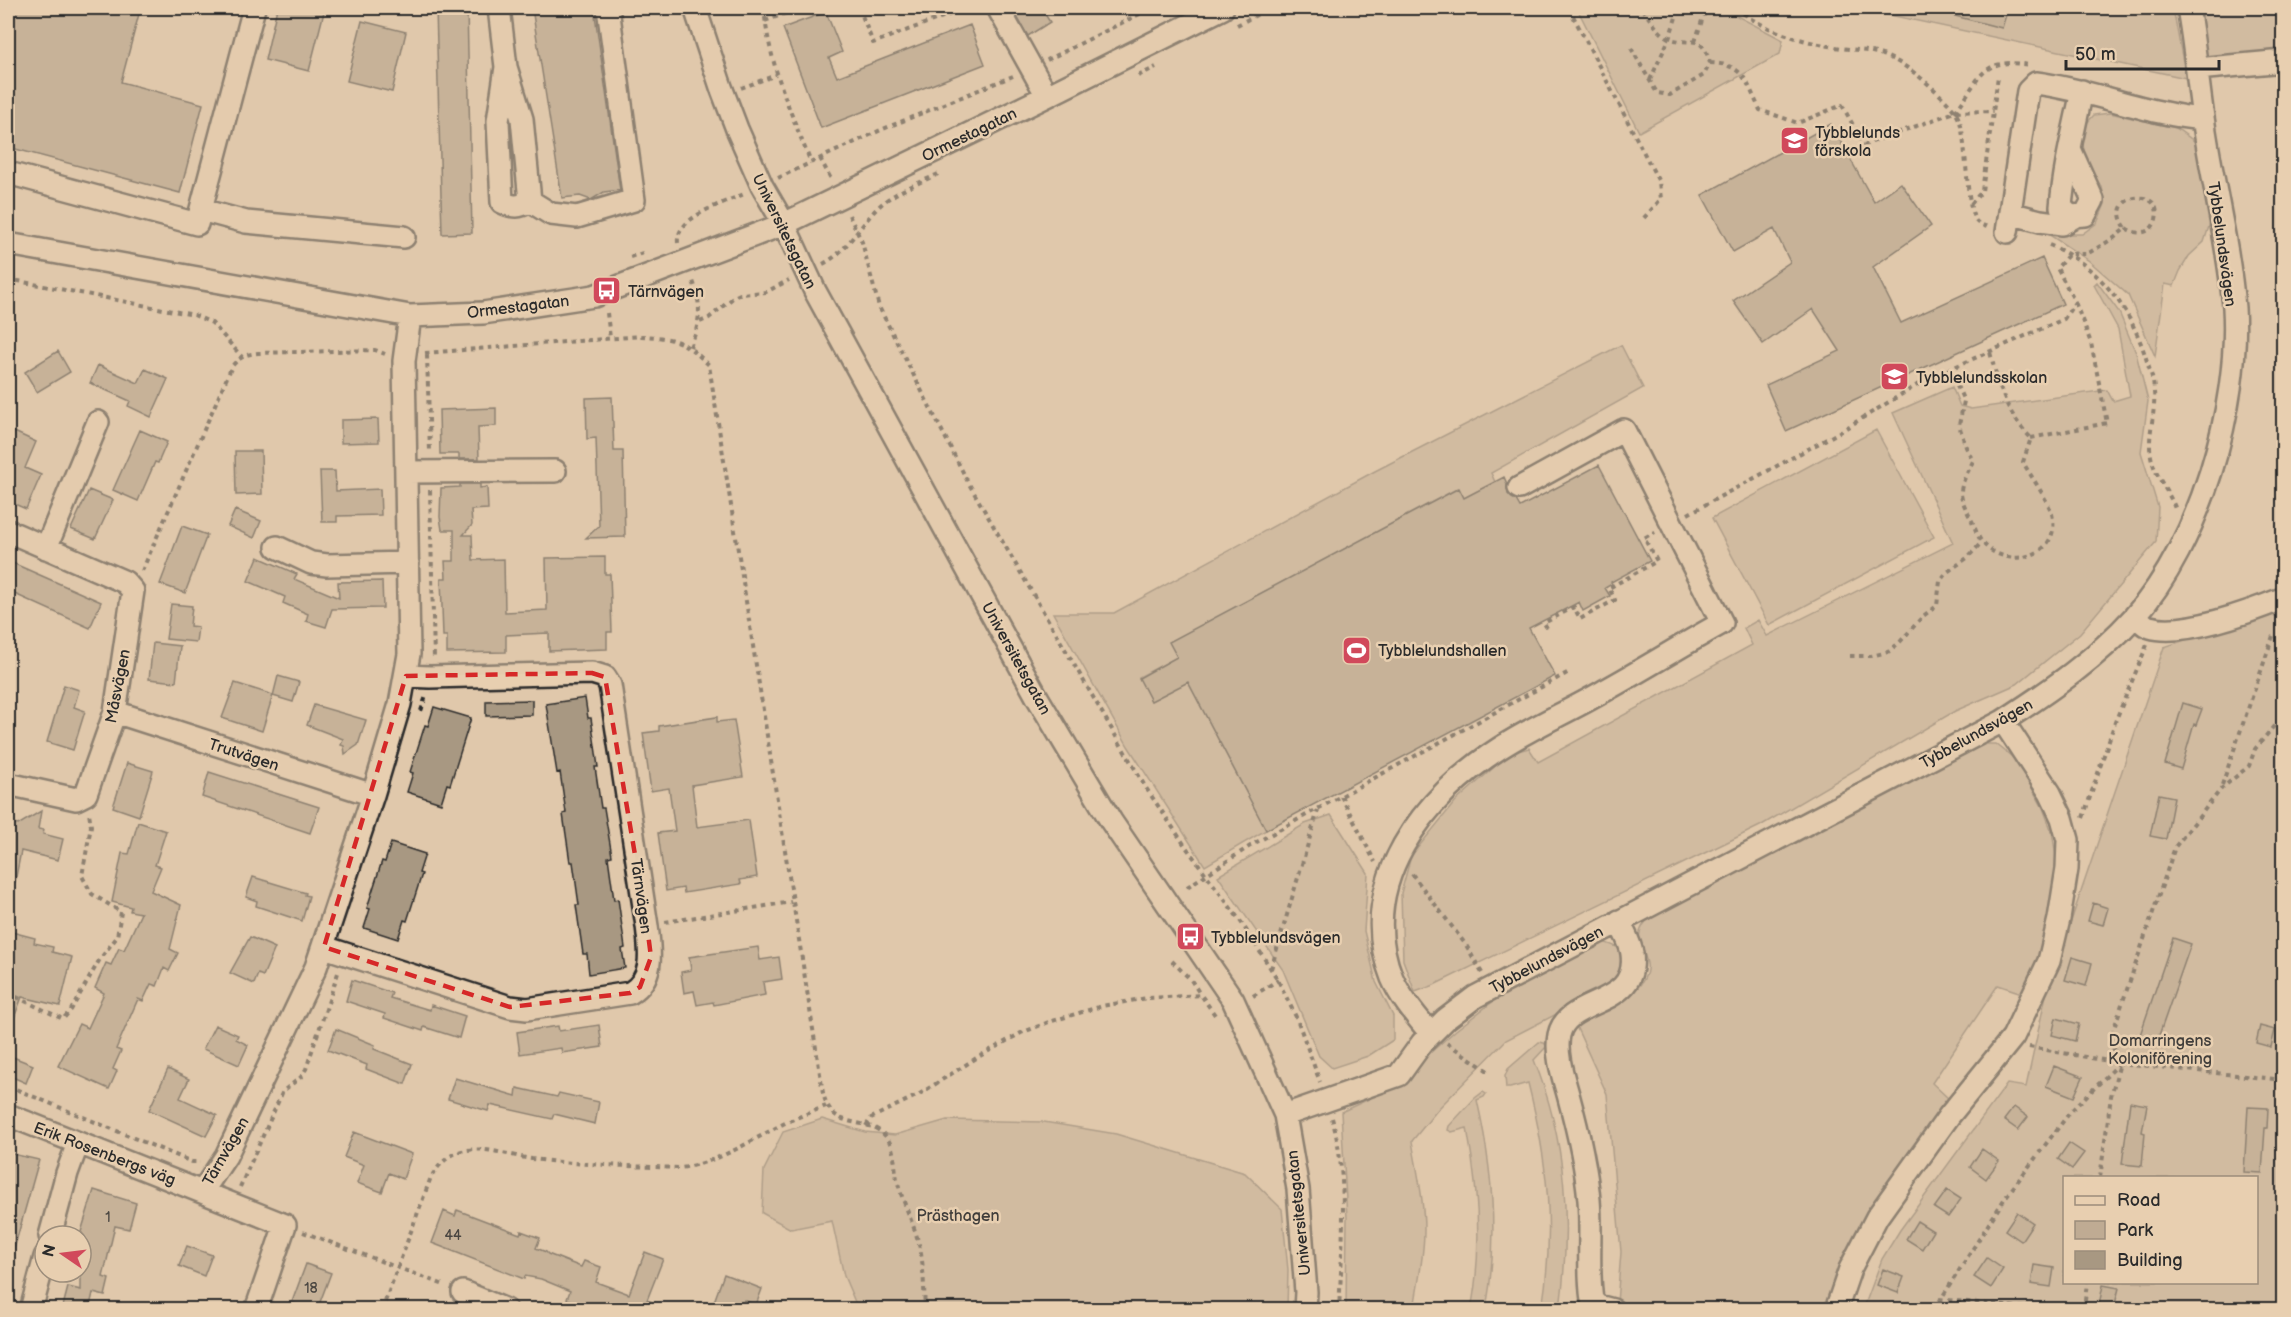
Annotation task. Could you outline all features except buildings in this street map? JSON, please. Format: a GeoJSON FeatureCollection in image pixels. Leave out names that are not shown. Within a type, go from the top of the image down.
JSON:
{"type":"FeatureCollection","features":[{"type":"Feature","properties":{"kind":"street"},"geometry":{"type":"LineString","coordinates":[[8,173],[197,224],[254,8]]}},
{"type":"Feature","properties":{"kind":"street"},"geometry":{"type":"LineString","coordinates":[[499,8],[506,67],[522,119],[530,201],[551,214],[577,217],[634,200],[608,8]]}},
{"type":"Feature","properties":{"kind":"street","name":"Universitetsgatan"},"geometry":{"type":"LineString","coordinates":[[695,8],[724,94],[762,186],[784,224],[806,272],[1037,697],[1112,820],[1236,1005],[1285,1115],[1298,1189],[1306,1292],[1305,1310]]}},
{"type":"Feature","properties":{"kind":"street"},"geometry":{"type":"LineString","coordinates":[[998,8],[1047,96]]}},
{"type":"Feature","properties":{"kind":"street","name":"Ormestagatan"},"geometry":{"type":"LineString","coordinates":[[8,244],[410,316],[483,313],[594,296],[784,224],[1223,8]]}},
{"type":"Feature","properties":{"kind":"street","name":"Tybbelundsvägen"},"geometry":{"type":"LineString","coordinates":[[1285,1115],[1399,1075],[1422,1043],[1446,1019],[1475,997],[2004,721],[2083,666],[2136,616],[2174,562],[2186,537],[2212,465],[2231,383],[2234,332],[2230,273],[2203,119],[2188,8]]}},
{"type":"Feature","properties":{"kind":"street"},"geometry":{"type":"LineString","coordinates":[[2197,69],[2283,61]]}},
{"type":"Feature","properties":{"kind":"street"},"geometry":{"type":"LineString","coordinates":[[2082,91],[2071,151],[2064,175],[2061,207],[2070,216],[2076,216],[2062,224],[2040,221],[2008,222],[2028,91],[2036,83],[2063,86],[2082,91],[2176,117],[2203,119]]}},
{"type":"Feature","properties":{"kind":"street"},"geometry":{"type":"LineString","coordinates":[[201,210],[246,222],[404,237]]}},
{"type":"Feature","properties":{"kind":"street","name":"Tärnvägen"},"geometry":{"type":"LineString","coordinates":[[202,1192],[226,1156],[250,1109],[324,947],[373,795],[406,676],[409,654],[404,361],[410,316]]}},
{"type":"Feature","properties":{"kind":"street"},"geometry":{"type":"LineString","coordinates":[[46,548],[98,422]]}},
{"type":"Feature","properties":{"kind":"street"},"geometry":{"type":"LineString","coordinates":[[1431,1034],[1400,994],[1386,960],[1382,920],[1386,886],[1398,855],[1419,821],[1443,794],[1476,765],[1516,738],[1604,692],[1722,622],[1624,430],[1519,488]]}},
{"type":"Feature","properties":{"kind":"street"},"geometry":{"type":"LineString","coordinates":[[406,472],[555,471]]}},
{"type":"Feature","properties":{"kind":"street"},"geometry":{"type":"LineString","coordinates":[[8,531],[125,582],[133,591]]}},
{"type":"Feature","properties":{"kind":"street"},"geometry":{"type":"LineString","coordinates":[[277,547],[311,563],[327,566],[408,563]]}},
{"type":"Feature","properties":{"kind":"street","name":"Måsvägen"},"geometry":{"type":"LineString","coordinates":[[86,794],[115,712],[133,591]]}},
{"type":"Feature","properties":{"kind":"street"},"geometry":{"type":"LineString","coordinates":[[2136,616],[2147,627],[2163,630],[2192,627],[2259,608],[2283,598]]}},
{"type":"Feature","properties":{"kind":"street","name":"Tärnvägen"},"geometry":{"type":"LineString","coordinates":[[324,947],[510,1007],[527,1009],[630,993],[640,987],[647,975],[651,957],[647,926],[610,685],[605,677],[592,673],[406,676]]}},
{"type":"Feature","properties":{"kind":"street","name":"Trutvägen"},"geometry":{"type":"LineString","coordinates":[[115,712],[373,795]]}},
{"type":"Feature","properties":{"kind":"street"},"geometry":{"type":"LineString","coordinates":[[1836,1310],[1850,1269],[1877,1217],[1949,1116],[2013,1037],[2049,961],[2067,869],[2067,840],[2062,818],[2050,793],[2004,721]]}},
{"type":"Feature","properties":{"kind":"street"},"geometry":{"type":"LineString","coordinates":[[8,784],[76,800],[86,794]]}},
{"type":"Feature","properties":{"kind":"street"},"geometry":{"type":"LineString","coordinates":[[1613,1310],[1598,1306],[1592,1300],[1589,1284],[1589,1201],[1576,1122],[1559,1052],[1558,1038],[1562,1025],[1571,1016],[1613,995],[1625,985],[1632,971],[1632,953],[1619,921]]}},
{"type":"Feature","properties":{"kind":"street","name":"Erik Rosenbergs väg"},"geometry":{"type":"LineString","coordinates":[[8,1115],[285,1225]]}},
{"type":"Feature","properties":{"kind":"street"},"geometry":{"type":"LineString","coordinates":[[53,1224],[78,1143]]}},
{"type":"Feature","properties":{"kind":"street"},"geometry":{"type":"LineString","coordinates":[[256,1310],[285,1225]]}},
{"type":"Feature","properties":{"kind":"street"},"geometry":{"type":"LineString","coordinates":[[31,1310],[38,1284]]}},
{"type":"Feature","properties":{"kind":"street"},"geometry":{"type":"LineString","coordinates":[[463,1292],[506,1310]]}},
{"type":"Feature","properties":{"kind":"path"},"geometry":{"type":"LineString","coordinates":[[764,8],[769,49],[776,75],[811,163]]}},
{"type":"Feature","properties":{"kind":"path"},"geometry":{"type":"LineString","coordinates":[[765,21],[800,8]]}},
{"type":"Feature","properties":{"kind":"path"},"geometry":{"type":"LineString","coordinates":[[859,8],[873,43],[967,8]]}},
{"type":"Feature","properties":{"kind":"path"},"geometry":{"type":"LineString","coordinates":[[762,186],[883,129],[1031,68],[1152,8]]}},
{"type":"Feature","properties":{"kind":"path"},"geometry":{"type":"LineString","coordinates":[[1229,29],[1270,8]]}},
{"type":"Feature","properties":{"kind":"path"},"geometry":{"type":"LineString","coordinates":[[1569,8],[1659,182],[1661,199],[1642,220]]}},
{"type":"Feature","properties":{"kind":"path"},"geometry":{"type":"LineString","coordinates":[[1631,48],[1657,93],[1670,95],[1704,75],[1710,63],[1706,48],[1702,44],[1669,39],[1642,8]]}},
{"type":"Feature","properties":{"kind":"path"},"geometry":{"type":"LineString","coordinates":[[1650,80],[1669,39],[1679,8]]}},
{"type":"Feature","properties":{"kind":"path"},"geometry":{"type":"LineString","coordinates":[[1695,42],[1706,8]]}},
{"type":"Feature","properties":{"kind":"path"},"geometry":{"type":"LineString","coordinates":[[1736,8],[1754,21],[1777,32],[1819,44],[1884,55],[1920,78],[1955,112],[1963,137],[1973,215],[1979,224],[2008,222]]}},
{"type":"Feature","properties":{"kind":"path"},"geometry":{"type":"LineString","coordinates":[[1710,63],[1727,64],[1742,73],[1760,110],[1798,123],[1842,105],[1864,145],[1955,112],[1993,111]]}},
{"type":"Feature","properties":{"kind":"path"},"geometry":{"type":"LineString","coordinates":[[1136,77],[1157,66]]}},
{"type":"Feature","properties":{"kind":"path"},"geometry":{"type":"LineString","coordinates":[[724,94],[776,75]]}},
{"type":"Feature","properties":{"kind":"path"},"geometry":{"type":"LineString","coordinates":[[1971,205],[1982,191],[1998,76]]}},
{"type":"Feature","properties":{"kind":"path"},"geometry":{"type":"LineString","coordinates":[[820,158],[858,231],[879,307],[969,484],[1136,770],[1241,922],[1278,980],[1297,1019],[1319,1078],[1340,1154],[1342,1179],[1339,1310]]}},
{"type":"Feature","properties":{"kind":"path"},"geometry":{"type":"LineString","coordinates":[[700,322],[710,318],[740,294],[766,292],[831,260],[885,201],[948,170]]}},
{"type":"Feature","properties":{"kind":"path"},"geometry":{"type":"LineString","coordinates":[[2139,196],[2150,201],[2157,217],[2152,227],[2142,233],[2126,228],[2120,217],[2123,205],[2139,196]]}},
{"type":"Feature","properties":{"kind":"path"},"geometry":{"type":"LineString","coordinates":[[2031,438],[2107,423],[2091,343],[2075,302],[2057,268],[2069,254],[2088,254],[2126,228]]}},
{"type":"Feature","properties":{"kind":"path"},"geometry":{"type":"LineString","coordinates":[[2048,244],[2069,254],[2097,276],[2125,310],[2139,337],[2154,386],[2151,455],[2159,480],[2177,516]]}},
{"type":"Feature","properties":{"kind":"path"},"geometry":{"type":"LineString","coordinates":[[8,279],[194,315],[212,323],[242,357]]}},
{"type":"Feature","properties":{"kind":"path"},"geometry":{"type":"LineString","coordinates":[[1546,628],[1544,623],[1574,607],[1580,619],[1615,600],[1609,588],[1657,561],[1644,538],[1836,434],[1926,379],[2064,319],[2075,302]]}},
{"type":"Feature","properties":{"kind":"path"},"geometry":{"type":"LineString","coordinates":[[607,313],[610,338]]}},
{"type":"Feature","properties":{"kind":"path"},"geometry":{"type":"LineString","coordinates":[[420,353],[642,336],[667,338],[690,347],[709,365],[791,902],[826,1106],[837,1117],[883,1134],[891,1145],[898,1183],[921,1253],[926,1310]]}},
{"type":"Feature","properties":{"kind":"path"},"geometry":{"type":"LineString","coordinates":[[133,591],[232,366],[246,354],[258,353],[375,350],[386,354]]}},
{"type":"Feature","properties":{"kind":"path"},"geometry":{"type":"LineString","coordinates":[[1990,352],[2002,397],[2015,422],[2031,438]]}},
{"type":"Feature","properties":{"kind":"path"},"geometry":{"type":"LineString","coordinates":[[1949,369],[1964,401],[1959,425],[1965,447],[1973,461],[1961,492],[1968,514],[1982,542],[1999,554],[2013,558],[2029,557],[2044,548],[2053,531],[2052,513],[2023,462],[2031,438]]}},
{"type":"Feature","properties":{"kind":"path"},"geometry":{"type":"LineString","coordinates":[[1850,656],[1871,656],[1888,652],[1900,642],[1923,616],[1937,606],[1940,581],[1946,573],[1967,558],[1982,542]]}},
{"type":"Feature","properties":{"kind":"path"},"geometry":{"type":"LineString","coordinates":[[2067,840],[2081,825],[2115,722],[2154,628]]}},
{"type":"Feature","properties":{"kind":"path"},"geometry":{"type":"LineString","coordinates":[[2222,788],[2274,633]]}},
{"type":"Feature","properties":{"kind":"path"},"geometry":{"type":"LineString","coordinates":[[1187,887],[1256,843],[1569,672]]}},
{"type":"Feature","properties":{"kind":"path"},"geometry":{"type":"LineString","coordinates":[[2100,1176],[2111,1096],[2120,1063],[2110,1040],[2175,847],[2222,788],[2249,766],[2255,749],[2278,720],[2283,707]]}},
{"type":"Feature","properties":{"kind":"path"},"geometry":{"type":"LineString","coordinates":[[8,993],[63,1019],[71,1010],[100,959],[117,938],[122,912],[92,894],[82,876],[92,826],[86,794]]}},
{"type":"Feature","properties":{"kind":"path"},"geometry":{"type":"LineString","coordinates":[[1341,796],[1379,870],[1391,873],[1409,871],[1466,945],[1483,974]]}},
{"type":"Feature","properties":{"kind":"path"},"geometry":{"type":"LineString","coordinates":[[1271,969],[1318,810]]}},
{"type":"Feature","properties":{"kind":"path"},"geometry":{"type":"LineString","coordinates":[[647,926],[791,902]]}},
{"type":"Feature","properties":{"kind":"path"},"geometry":{"type":"LineString","coordinates":[[1172,961],[1191,980],[1215,1015],[1278,980]]}},
{"type":"Feature","properties":{"kind":"path"},"geometry":{"type":"LineString","coordinates":[[866,1126],[871,1118],[918,1095],[978,1057],[1049,1022],[1102,1006],[1147,998],[1201,995]]}},
{"type":"Feature","properties":{"kind":"path"},"geometry":{"type":"LineString","coordinates":[[1431,1034],[1453,1046],[1488,1071]]}},
{"type":"Feature","properties":{"kind":"path"},"geometry":{"type":"LineString","coordinates":[[2008,1044],[2120,1063],[2283,1080]]}},
{"type":"Feature","properties":{"kind":"path"},"geometry":{"type":"LineString","coordinates":[[1934,1310],[2005,1198],[2070,1111],[2120,1063]]}},
{"type":"Feature","properties":{"kind":"path"},"geometry":{"type":"LineString","coordinates":[[1319,1078],[1329,1077]]}},
{"type":"Feature","properties":{"kind":"path"},"geometry":{"type":"LineString","coordinates":[[8,1086],[192,1162],[205,1159]]}},
{"type":"Feature","properties":{"kind":"path"},"geometry":{"type":"LineString","coordinates":[[382,1310],[431,1177],[437,1167],[457,1153],[482,1150],[531,1159],[590,1164],[687,1167],[714,1160],[786,1122],[826,1106]]}},
{"type":"Feature","properties":{"kind":"path"},"geometry":{"type":"LineString","coordinates":[[285,1225],[463,1292]]}},
{"type":"Feature","properties":{"kind":"path"},"geometry":{"type":"LineString","coordinates":[[2084,1310],[2087,1284]]}},
{"type":"Feature","properties":{"kind":"path"},"geometry":{"type":"LineString","coordinates":[[1939,1299],[2044,1310]]}},
{"type":"Feature","properties":{"kind":"highlighted area"},"geometry":{"type":"Polygon","coordinates":[[[592,673],[605,677],[651,957],[640,987],[630,993],[510,1007],[324,947],[406,676],[592,673]]]}},
{"type":"Feature","properties":{"kind":"green space"},"geometry":{"type":"Polygon","coordinates":[[[1577,8],[1727,8],[1733,14],[1783,40],[1780,54],[1639,132],[1577,8]]]}},
{"type":"Feature","properties":{"kind":"green space"},"geometry":{"type":"Polygon","coordinates":[[[1857,8],[2173,8],[2186,78],[1857,8]]]}},
{"type":"Feature","properties":{"kind":"green space"},"geometry":{"type":"Polygon","coordinates":[[[2197,8],[2283,8],[2283,60],[2207,61],[2197,8]]]}},
{"type":"Feature","properties":{"kind":"green space"},"geometry":{"type":"Polygon","coordinates":[[[2110,113],[2176,128],[2198,144],[2211,220],[2204,242],[2189,256],[2174,286],[2165,284],[2155,356],[2128,295],[2088,260],[2048,234],[2082,234],[2097,223],[2105,204],[2102,187],[2086,168],[2083,144],[2086,124],[2094,115],[2110,113]]]}},
{"type":"Feature","properties":{"kind":"green space"},"geometry":{"type":"Polygon","coordinates":[[[2097,282],[2119,312],[2136,353],[2148,401],[2141,452],[2158,507],[2156,542],[2080,633],[2017,684],[1955,711],[1760,826],[1432,986],[1415,992],[1403,960],[1401,893],[1411,856],[1455,802],[1510,753],[1529,748],[1538,762],[1752,645],[1744,628],[1758,620],[1767,636],[1953,543],[1893,413],[1952,387],[1960,406],[1971,409],[2107,390],[2113,401],[2130,396],[2118,329],[2094,285],[2097,282]]]}},
{"type":"Feature","properties":{"kind":"green space"},"geometry":{"type":"Polygon","coordinates":[[[1621,345],[1643,388],[1491,473],[1495,482],[1464,498],[1458,488],[1170,642],[1177,657],[1139,677],[1151,701],[1188,682],[1266,830],[1205,866],[1128,746],[1053,613],[1114,613],[1375,471],[1621,345]]]}},
{"type":"Feature","properties":{"kind":"green space"},"geometry":{"type":"Polygon","coordinates":[[[1876,430],[1934,537],[1769,625],[1712,518],[1876,430]]]}},
{"type":"Feature","properties":{"kind":"green space","name":"Domarringens Koloniförening"},"geometry":{"type":"Polygon","coordinates":[[[2260,615],[2283,616],[2283,1309],[1863,1310],[1882,1259],[1900,1230],[2007,1084],[2026,1087],[2046,995],[2164,647],[2260,615]]]}},
{"type":"Feature","properties":{"kind":"green space"},"geometry":{"type":"Polygon","coordinates":[[[1983,744],[1996,744],[2016,760],[2043,808],[2052,832],[2057,862],[2057,893],[2039,971],[2022,993],[1998,985],[1932,1083],[1951,1101],[1829,1309],[1646,1310],[1617,1303],[1621,1252],[1607,1094],[1575,1024],[1622,1001],[1631,995],[1644,979],[1647,963],[1640,934],[1643,925],[1651,916],[1983,744]]]}},
{"type":"Feature","properties":{"kind":"green space"},"geometry":{"type":"Polygon","coordinates":[[[1331,815],[1368,873],[1364,931],[1376,982],[1393,1016],[1393,1040],[1368,1056],[1332,1068],[1319,1056],[1283,970],[1218,876],[1305,824],[1331,815]]]}},
{"type":"Feature","properties":{"kind":"green space"},"geometry":{"type":"Polygon","coordinates":[[[1602,942],[1620,949],[1629,965],[1615,984],[1506,1040],[1439,1108],[1412,1141],[1424,1219],[1422,1260],[1414,1309],[1346,1309],[1347,1218],[1341,1112],[1388,1090],[1456,1030],[1495,1000],[1602,942]]]}},
{"type":"Feature","properties":{"kind":"green space"},"geometry":{"type":"Polygon","coordinates":[[[1539,1042],[1547,1046],[1534,1060],[1554,1121],[1564,1183],[1565,1246],[1560,1309],[1542,1309],[1549,1223],[1545,1168],[1535,1112],[1528,1083],[1506,1088],[1505,1076],[1508,1069],[1539,1042]]]}},
{"type":"Feature","properties":{"kind":"green space"},"geometry":{"type":"Polygon","coordinates":[[[1483,1092],[1486,1094],[1484,1097],[1477,1100],[1490,1178],[1492,1257],[1486,1309],[1471,1309],[1478,1241],[1474,1173],[1467,1128],[1452,1132],[1448,1130],[1449,1126],[1483,1092]]]}},
{"type":"Feature","properties":{"kind":"green space","name":"Prästhagen"},"geometry":{"type":"Polygon","coordinates":[[[822,1119],[865,1132],[895,1135],[947,1120],[1044,1122],[1116,1134],[1245,1173],[1282,1209],[1288,1270],[1287,1309],[858,1309],[844,1276],[832,1221],[791,1229],[762,1213],[764,1170],[783,1132],[822,1119]]]}},
{"type":"Feature","properties":{"kind":"place","name":"Tybblelunds förskola"},"geometry":{"type":"Point","coordinates":[1794,141]}},
{"type":"Feature","properties":{"kind":"place","name":"Tärnvägen"},"geometry":{"type":"Point","coordinates":[607,291]}},
{"type":"Feature","properties":{"kind":"place","name":"Tybblelundsskolan"},"geometry":{"type":"Point","coordinates":[1895,377]}},
{"type":"Feature","properties":{"kind":"place","name":"Tybblelundshallen"},"geometry":{"type":"Point","coordinates":[1357,650]}},
{"type":"Feature","properties":{"kind":"place","name":"Tybblelundsvägen"},"geometry":{"type":"Point","coordinates":[1190,937]}}]}
